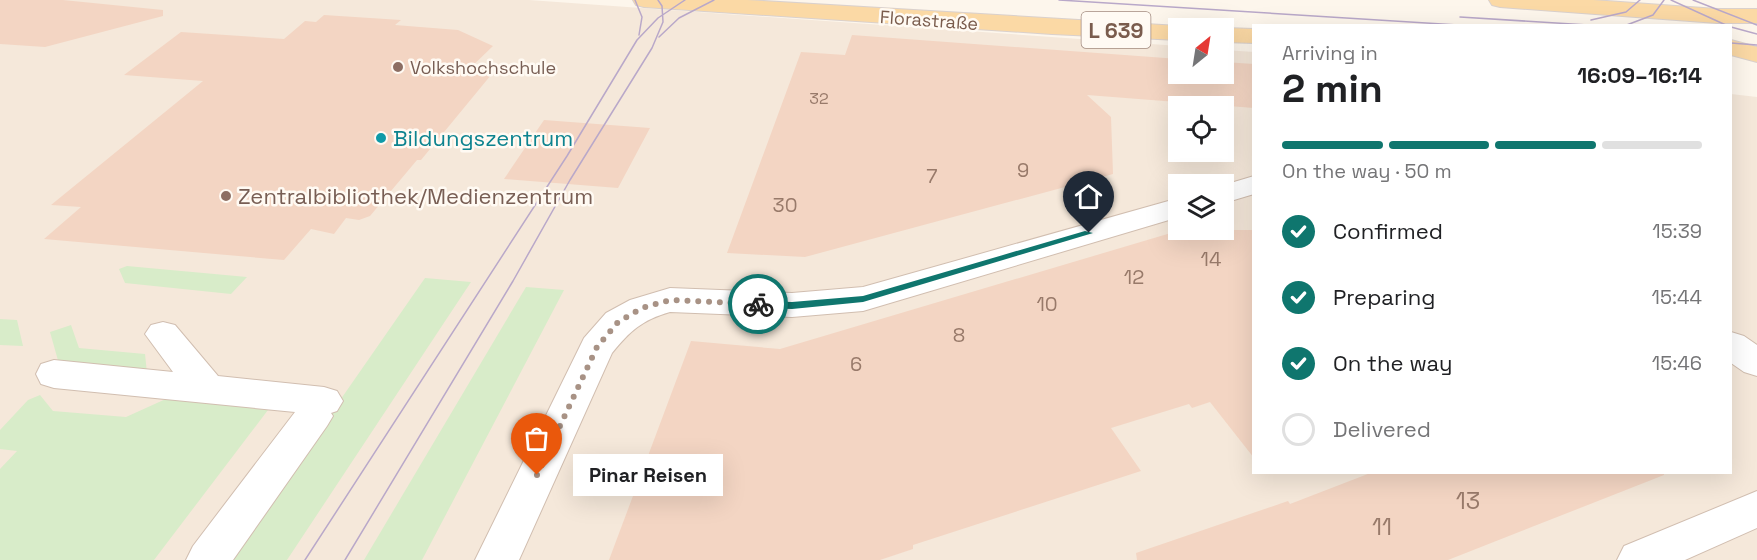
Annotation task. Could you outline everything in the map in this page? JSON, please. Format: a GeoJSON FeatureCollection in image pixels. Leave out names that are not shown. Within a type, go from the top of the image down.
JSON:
{"type":"FeatureCollection","features":[{"type":"Feature","properties":{"kind":"main road","name":"Florastraße"},"geometry":{"type":"LineString","coordinates":[[644,0],[1168,32]]}},
{"type":"Feature","properties":{"kind":"main road"},"geometry":{"type":"LineString","coordinates":[[1500,0],[1618,4],[1757,16]]}},
{"type":"Feature","properties":{"kind":"main road"},"geometry":{"type":"LineString","coordinates":[[1618,4],[1666,24]]}},
{"type":"Feature","properties":{"kind":"main road"},"geometry":{"type":"LineString","coordinates":[[1234,35],[1252,36]]}},
{"type":"Feature","properties":{"kind":"main road"},"geometry":{"type":"LineString","coordinates":[[1732,47],[1757,55]]}},
{"type":"Feature","properties":{"kind":"main road"},"geometry":{"type":"LineString","coordinates":[[1732,69],[1757,71]]}},
{"type":"Feature","properties":{"kind":"street"},"geometry":{"type":"LineString","coordinates":[[1234,191],[1252,186]]}},
{"type":"Feature","properties":{"kind":"street"},"geometry":{"type":"LineString","coordinates":[[497,560],[597,347],[618,322],[642,308],[670,300],[792,305],[863,299],[1168,210]]}},
{"type":"Feature","properties":{"kind":"street"},"geometry":{"type":"LineString","coordinates":[[163,334],[208,390]]}},
{"type":"Feature","properties":{"kind":"street"},"geometry":{"type":"LineString","coordinates":[[1732,346],[1757,363]]}},
{"type":"Feature","properties":{"kind":"street"},"geometry":{"type":"LineString","coordinates":[[54,374],[208,390],[319,408],[208,560]]}},
{"type":"Feature","properties":{"kind":"street"},"geometry":{"type":"LineString","coordinates":[[1639,560],[1757,509]]}},
{"type":"Feature","properties":{"kind":"shaded area"},"geometry":{"type":"Polygon","coordinates":[[[0,0],[529,0],[1168,45],[1168,84],[1234,84],[1234,51],[1252,52],[1252,474],[1732,474],[1732,94],[1757,97],[1757,560],[0,560],[0,0]]]}},
{"type":"Feature","properties":{"kind":"green space"},"geometry":{"type":"Polygon","coordinates":[[[127,266],[247,277],[231,294],[125,283],[119,269],[127,266]]]}},
{"type":"Feature","properties":{"kind":"green space"},"geometry":{"type":"Polygon","coordinates":[[[425,278],[471,282],[287,560],[229,560],[425,278]]]}},
{"type":"Feature","properties":{"kind":"green space"},"geometry":{"type":"Polygon","coordinates":[[[526,287],[564,290],[422,560],[364,560],[526,287]]]}},
{"type":"Feature","properties":{"kind":"green space"},"geometry":{"type":"Polygon","coordinates":[[[0,319],[17,320],[23,346],[0,345],[0,319]]]}},
{"type":"Feature","properties":{"kind":"green space"},"geometry":{"type":"Polygon","coordinates":[[[71,325],[79,348],[145,354],[147,373],[59,364],[50,332],[71,325]]]}},
{"type":"Feature","properties":{"kind":"green space"},"geometry":{"type":"Polygon","coordinates":[[[40,395],[53,411],[126,417],[168,398],[268,410],[154,560],[0,560],[0,469],[17,451],[0,449],[0,430],[28,400],[40,395]]]}},
{"type":"Feature","properties":{"kind":"building"},"geometry":{"type":"Polygon","coordinates":[[[0,0],[63,0],[163,10],[163,16],[45,47],[0,44],[0,0]]]}},
{"type":"Feature","properties":{"kind":"building","name":"Bildungszentrum"},"geometry":{"type":"Polygon","coordinates":[[[324,15],[401,20],[395,25],[458,30],[493,46],[464,74],[491,75],[421,160],[417,160],[370,216],[359,220],[346,218],[334,234],[311,229],[284,260],[44,239],[81,207],[51,205],[203,81],[124,75],[181,32],[284,39],[305,21],[316,22],[324,15]]]}},
{"type":"Feature","properties":{"kind":"building"},"geometry":{"type":"Polygon","coordinates":[[[852,35],[1168,58],[1168,84],[1234,84],[1234,63],[1252,64],[1252,108],[1234,106],[1234,96],[1168,96],[1168,101],[1087,95],[1111,117],[1113,174],[805,257],[727,253],[801,52],[845,55],[852,35]]]}},
{"type":"Feature","properties":{"kind":"building"},"geometry":{"type":"Polygon","coordinates":[[[544,120],[650,128],[618,188],[504,179],[544,120]]]}},
{"type":"Feature","properties":{"kind":"building"},"geometry":{"type":"Polygon","coordinates":[[[1234,230],[1252,230],[1252,455],[1210,402],[1192,408],[1189,404],[1111,428],[1141,471],[913,545],[913,549],[880,560],[609,560],[691,341],[780,349],[1168,234],[1168,240],[1234,240],[1234,230]]]}},
{"type":"Feature","properties":{"kind":"building"},"geometry":{"type":"Polygon","coordinates":[[[1368,474],[1664,474],[1448,560],[1137,560],[1136,553],[1288,501],[1290,504],[1368,474]]]}},
{"type":"Feature","properties":{"kind":"tram line"},"geometry":{"type":"LineString","coordinates":[[635,0],[642,17],[639,35]]}},
{"type":"Feature","properties":{"kind":"tram line"},"geometry":{"type":"LineString","coordinates":[[658,0],[662,6],[663,15]]}},
{"type":"Feature","properties":{"kind":"tram line"},"geometry":{"type":"LineString","coordinates":[[663,15],[685,0]]}},
{"type":"Feature","properties":{"kind":"tram line"},"geometry":{"type":"LineString","coordinates":[[659,37],[679,18],[714,0]]}},
{"type":"Feature","properties":{"kind":"tram line"},"geometry":{"type":"LineString","coordinates":[[1059,0],[1442,24]]}},
{"type":"Feature","properties":{"kind":"tram line"},"geometry":{"type":"LineString","coordinates":[[1591,20],[1626,12],[1640,0]]}},
{"type":"Feature","properties":{"kind":"tram line"},"geometry":{"type":"LineString","coordinates":[[1629,24],[1653,15],[1664,0]]}},
{"type":"Feature","properties":{"kind":"tram line"},"geometry":{"type":"LineString","coordinates":[[1671,0],[1724,24]]}},
{"type":"Feature","properties":{"kind":"tram line"},"geometry":{"type":"LineString","coordinates":[[1693,0],[1757,25]]}},
{"type":"Feature","properties":{"kind":"tram line"},"geometry":{"type":"LineString","coordinates":[[305,560],[567,156],[637,40],[663,15]]}},
{"type":"Feature","properties":{"kind":"tram line"},"geometry":{"type":"LineString","coordinates":[[345,560],[513,281],[570,180],[652,48],[663,22],[663,15]]}},
{"type":"Feature","properties":{"kind":"tram line"},"geometry":{"type":"LineString","coordinates":[[1460,17],[1572,24]]}},
{"type":"Feature","properties":{"kind":"tram line"},"geometry":{"type":"LineString","coordinates":[[1732,27],[1757,34]]}},
{"type":"Feature","properties":{"kind":"tram line"},"geometry":{"type":"LineString","coordinates":[[1732,43],[1757,45]]}},
{"type":"Feature","properties":{"kind":"way so far"},"geometry":{"type":"LineString","coordinates":[[537,475],[597,347],[618,322],[642,308],[670,300],[758,304]]}},
{"type":"Feature","properties":{"kind":"place","name":"Volkshochschule"},"geometry":{"type":"Point","coordinates":[398,67]}},
{"type":"Feature","properties":{"kind":"place","name":"Bildungszentrum"},"geometry":{"type":"Point","coordinates":[381,138]}},
{"type":"Feature","properties":{"kind":"place","name":"Zentralbibliothek/Medienzentrum"},"geometry":{"type":"Point","coordinates":[226,196]}},
{"type":"Feature","properties":{"kind":"place","name":"Pinar Reisen"},"geometry":{"type":"Point","coordinates":[537,475]}},
{"type":"Feature","properties":{"kind":"route"},"geometry":{"type":"LineString","coordinates":[[758,304],[792,305],[863,299],[1089,233]]}}]}
